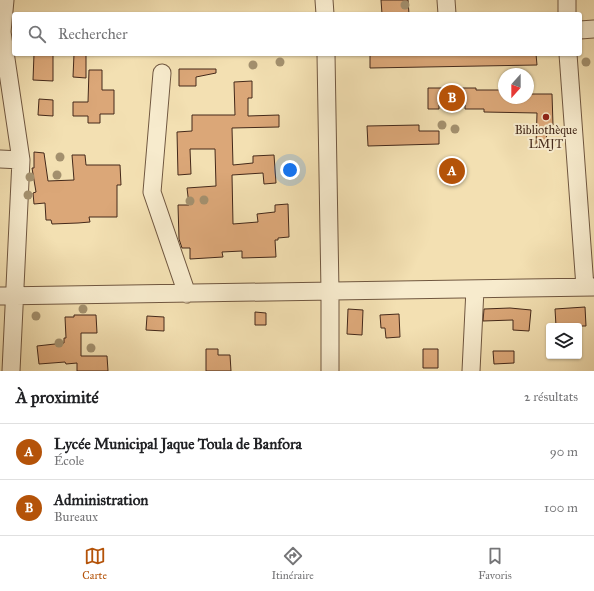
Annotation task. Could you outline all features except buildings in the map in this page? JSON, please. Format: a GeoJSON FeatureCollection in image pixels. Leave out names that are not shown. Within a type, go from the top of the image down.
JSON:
{"type":"FeatureCollection","features":[{"type":"Feature","properties":{"kind":"street"},"geometry":{"type":"LineString","coordinates":[[5,0],[1,32],[21,160],[8,296],[12,371]]}},
{"type":"Feature","properties":{"kind":"street"},"geometry":{"type":"LineString","coordinates":[[324,0],[325,12]]}},
{"type":"Feature","properties":{"kind":"street"},"geometry":{"type":"LineString","coordinates":[[446,0],[446,12]]}},
{"type":"Feature","properties":{"kind":"street"},"geometry":{"type":"LineString","coordinates":[[567,0],[567,12]]}},
{"type":"Feature","properties":{"kind":"street"},"geometry":{"type":"LineString","coordinates":[[582,30],[594,29]]}},
{"type":"Feature","properties":{"kind":"street"},"geometry":{"type":"LineString","coordinates":[[326,56],[330,371]]}},
{"type":"Feature","properties":{"kind":"street"},"geometry":{"type":"LineString","coordinates":[[8,296],[589,287],[568,56]]}},
{"type":"Feature","properties":{"kind":"street"},"geometry":{"type":"LineString","coordinates":[[162,73],[152,192],[187,294]]}},
{"type":"Feature","properties":{"kind":"street"},"geometry":{"type":"LineString","coordinates":[[0,159],[21,160]]}},
{"type":"Feature","properties":{"kind":"street"},"geometry":{"type":"LineString","coordinates":[[471,371],[475,289]]}},
{"type":"Feature","properties":{"kind":"place","name":"Administration"},"geometry":{"type":"Point","coordinates":[452,98]}},
{"type":"Feature","properties":{"kind":"place","name":"Bibliothèque LMJT"},"geometry":{"type":"Point","coordinates":[546,117]}},
{"type":"Feature","properties":{"kind":"place","name":"Lycée Municipal Jaque Toula de Banfora"},"geometry":{"type":"Point","coordinates":[452,171]}}]}
